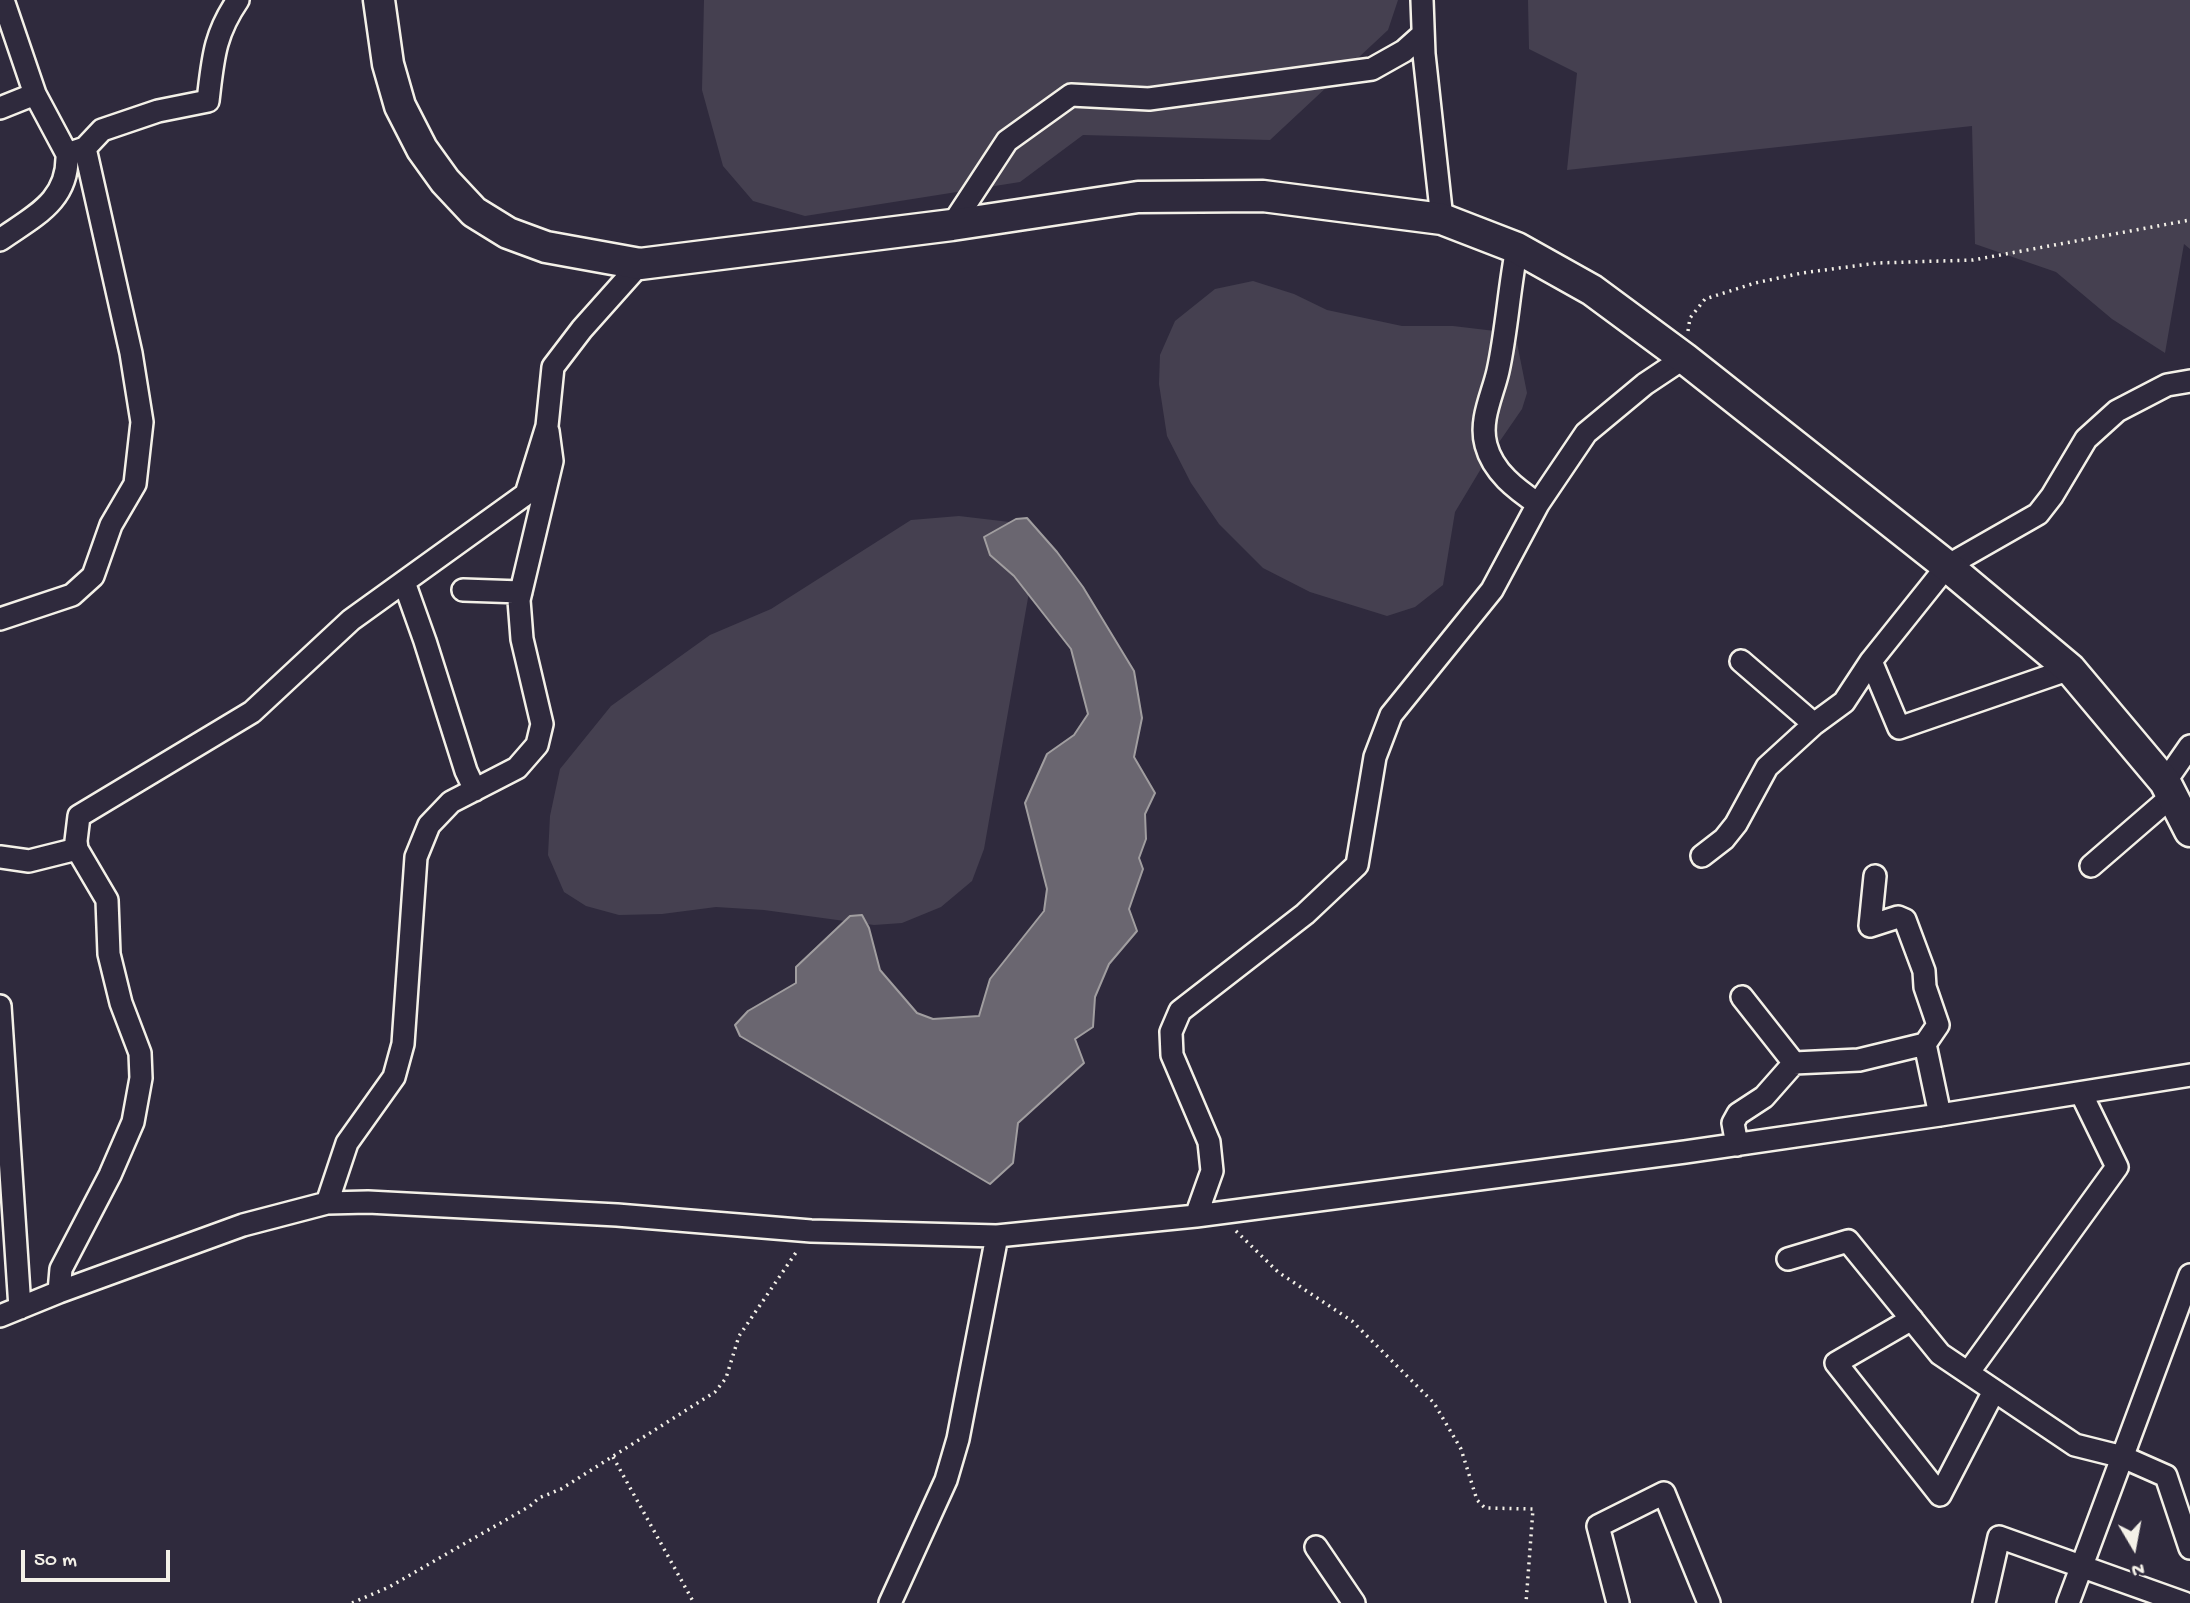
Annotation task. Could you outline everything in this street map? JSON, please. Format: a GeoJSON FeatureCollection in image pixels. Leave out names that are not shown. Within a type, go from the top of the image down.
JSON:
{"type":"FeatureCollection","features":[{"type":"Feature","properties":{"kind":"street"},"geometry":{"type":"LineString","coordinates":[[0,619],[72,595],[93,576],[111,525],[135,484],[142,422],[131,353],[76,151],[35,94],[3,0]]}},
{"type":"Feature","properties":{"kind":"street"},"geometry":{"type":"LineString","coordinates":[[0,240],[57,197],[76,151],[102,130],[158,111],[208,101],[214,49],[227,17],[239,0]]}},
{"type":"Feature","properties":{"kind":"street"},"geometry":{"type":"LineString","coordinates":[[379,0],[388,64],[400,106],[422,149],[445,181],[474,212],[508,233],[546,247],[640,264],[952,225],[1138,197],[1263,197],[1442,219],[1517,248],[1592,290],[1684,358],[1947,566],[2070,669],[2168,789],[2190,831]]}},
{"type":"Feature","properties":{"kind":"street"},"geometry":{"type":"LineString","coordinates":[[1422,0],[1442,219]]}},
{"type":"Feature","properties":{"kind":"street"},"geometry":{"type":"LineString","coordinates":[[952,225],[1007,141],[1070,95],[1149,99],[1372,69],[1404,51],[1423,34]]}},
{"type":"Feature","properties":{"kind":"street"},"geometry":{"type":"LineString","coordinates":[[0,108],[35,94]]}},
{"type":"Feature","properties":{"kind":"street"},"geometry":{"type":"LineString","coordinates":[[1517,248],[1509,286],[1499,370],[1485,419],[1485,444],[1497,467],[1512,486],[1538,504]]}},
{"type":"Feature","properties":{"kind":"street"},"geometry":{"type":"LineString","coordinates":[[59,1292],[61,1269],[110,1175],[133,1122],[141,1078],[140,1053],[121,1003],[109,954],[107,900],[77,849],[79,816],[252,712],[351,620],[526,494],[547,426],[553,367],[582,329],[640,264]]}},
{"type":"Feature","properties":{"kind":"street"},"geometry":{"type":"LineString","coordinates":[[1196,1216],[1212,1171],[1209,1142],[1172,1055],[1171,1032],[1180,1011],[1305,914],[1357,865],[1375,757],[1391,715],[1492,590],[1538,504],[1586,432],[1645,384],[1684,358]]}},
{"type":"Feature","properties":{"kind":"street"},"geometry":{"type":"LineString","coordinates":[[1702,856],[1724,839],[1736,824],[1768,767],[1814,724],[1844,702],[1871,661],[1947,566],[2038,514],[2086,439],[2117,411],[2167,384],[2190,380]]}},
{"type":"Feature","properties":{"kind":"street"},"geometry":{"type":"LineString","coordinates":[[327,1203],[347,1143],[394,1077],[404,1044],[416,857],[429,825],[452,802],[517,768],[537,745],[542,724],[522,639],[519,600],[552,461],[547,426]]}},
{"type":"Feature","properties":{"kind":"street"},"geometry":{"type":"LineString","coordinates":[[404,582],[466,771],[475,790]]}},
{"type":"Feature","properties":{"kind":"street"},"geometry":{"type":"LineString","coordinates":[[463,590],[521,592]]}},
{"type":"Feature","properties":{"kind":"street"},"geometry":{"type":"LineString","coordinates":[[1741,661],[1814,724]]}},
{"type":"Feature","properties":{"kind":"street"},"geometry":{"type":"LineString","coordinates":[[1871,661],[1899,728],[2070,669]]}},
{"type":"Feature","properties":{"kind":"street"},"geometry":{"type":"LineString","coordinates":[[2091,866],[2168,789],[2190,746]]}},
{"type":"Feature","properties":{"kind":"street"},"geometry":{"type":"LineString","coordinates":[[0,857],[29,862],[77,849]]}},
{"type":"Feature","properties":{"kind":"street"},"geometry":{"type":"LineString","coordinates":[[1737,1145],[1733,1123],[1738,1114],[1764,1097],[1794,1063],[1859,1060],[1925,1044],[1938,1025],[1925,988],[1924,971],[1905,920],[1898,917],[1870,926],[1875,876]]}},
{"type":"Feature","properties":{"kind":"street"},"geometry":{"type":"LineString","coordinates":[[1742,997],[1794,1063]]}},
{"type":"Feature","properties":{"kind":"street"},"geometry":{"type":"LineString","coordinates":[[0,1006],[20,1308]]}},
{"type":"Feature","properties":{"kind":"street"},"geometry":{"type":"LineString","coordinates":[[1925,1044],[1940,1115]]}},
{"type":"Feature","properties":{"kind":"street"},"geometry":{"type":"LineString","coordinates":[[0,1316],[243,1225],[327,1203],[368,1202],[617,1215],[811,1231],[997,1236],[1196,1216],[1737,1145],[2190,1075]]}},
{"type":"Feature","properties":{"kind":"street"},"geometry":{"type":"LineString","coordinates":[[1968,1373],[2117,1167],[2081,1093]]}},
{"type":"Feature","properties":{"kind":"street"},"geometry":{"type":"LineString","coordinates":[[890,1603],[946,1480],[955,1449],[997,1236]]}},
{"type":"Feature","properties":{"kind":"street"},"geometry":{"type":"LineString","coordinates":[[1788,1259],[1848,1241],[1940,1354],[2075,1445],[2123,1457],[2166,1476],[2190,1548]]}},
{"type":"Feature","properties":{"kind":"street"},"geometry":{"type":"LineString","coordinates":[[2068,1603],[2190,1275]]}},
{"type":"Feature","properties":{"kind":"street"},"geometry":{"type":"LineString","coordinates":[[1912,1319],[1836,1363],[1940,1495],[1994,1391]]}},
{"type":"Feature","properties":{"kind":"street"},"geometry":{"type":"LineString","coordinates":[[1618,1603],[1598,1526],[1664,1493],[1709,1603]]}},
{"type":"Feature","properties":{"kind":"street"},"geometry":{"type":"LineString","coordinates":[[1984,1603],[1999,1537],[2184,1603]]}},
{"type":"Feature","properties":{"kind":"street"},"geometry":{"type":"LineString","coordinates":[[1316,1547],[1354,1603]]}},
{"type":"Feature","properties":{"kind":"path"},"geometry":{"type":"LineString","coordinates":[[1684,358],[1690,318],[1705,299],[1755,283],[1802,272],[1877,263],[1973,260],[2190,220]]}},
{"type":"Feature","properties":{"kind":"path"},"geometry":{"type":"LineString","coordinates":[[1217,1213],[1278,1272],[1352,1321],[1434,1402],[1461,1449],[1477,1500],[1485,1508],[1533,1509],[1526,1603]]}},
{"type":"Feature","properties":{"kind":"path"},"geometry":{"type":"LineString","coordinates":[[352,1603],[389,1587],[613,1457],[715,1392],[726,1378],[739,1336],[811,1231]]}},
{"type":"Feature","properties":{"kind":"path"},"geometry":{"type":"LineString","coordinates":[[613,1457],[694,1603]]}},
{"type":"Feature","properties":{"kind":"shaded area"},"geometry":{"type":"Polygon","coordinates":[[[704,0],[1398,0],[1388,30],[1270,140],[1083,135],[1020,182],[805,216],[753,201],[723,166],[702,90],[704,0]]]}},
{"type":"Feature","properties":{"kind":"shaded area"},"geometry":{"type":"Polygon","coordinates":[[[1528,0],[2190,0],[2190,249],[2184,244],[2165,353],[2112,319],[2056,272],[1975,244],[1972,126],[1567,170],[1577,73],[1529,49],[1528,0]]]}},
{"type":"Feature","properties":{"kind":"shaded area"},"geometry":{"type":"Polygon","coordinates":[[[1253,281],[1294,294],[1327,310],[1402,326],[1453,326],[1495,331],[1517,343],[1527,393],[1522,409],[1455,512],[1443,585],[1415,607],[1387,616],[1310,592],[1263,568],[1219,524],[1191,483],[1167,436],[1159,384],[1160,355],[1175,321],[1215,289],[1253,281]]]}},
{"type":"Feature","properties":{"kind":"shaded area"},"geometry":{"type":"Polygon","coordinates":[[[959,516],[1018,523],[1035,558],[984,849],[972,881],[941,907],[902,923],[874,925],[764,910],[716,907],[662,914],[619,915],[586,906],[564,892],[548,855],[550,816],[560,769],[611,706],[710,635],[771,609],[911,520],[959,516]]]}},
{"type":"Feature","properties":{"kind":"shaded area"},"geometry":{"type":"Polygon","coordinates":[[[1027,518],[1083,587],[1134,671],[1142,718],[1134,757],[1155,793],[1145,814],[1146,839],[1139,858],[1143,869],[1129,909],[1137,931],[1109,964],[1095,997],[1093,1027],[1075,1039],[1084,1063],[1018,1123],[1013,1163],[990,1184],[740,1036],[735,1025],[748,1011],[796,983],[796,967],[850,916],[862,915],[869,928],[880,970],[917,1013],[933,1019],[979,1016],[990,979],[1044,911],[1047,889],[1025,803],[1047,754],[1074,735],[1088,714],[1071,649],[1014,576],[990,555],[984,537],[1016,519],[1027,518]]]}}]}
